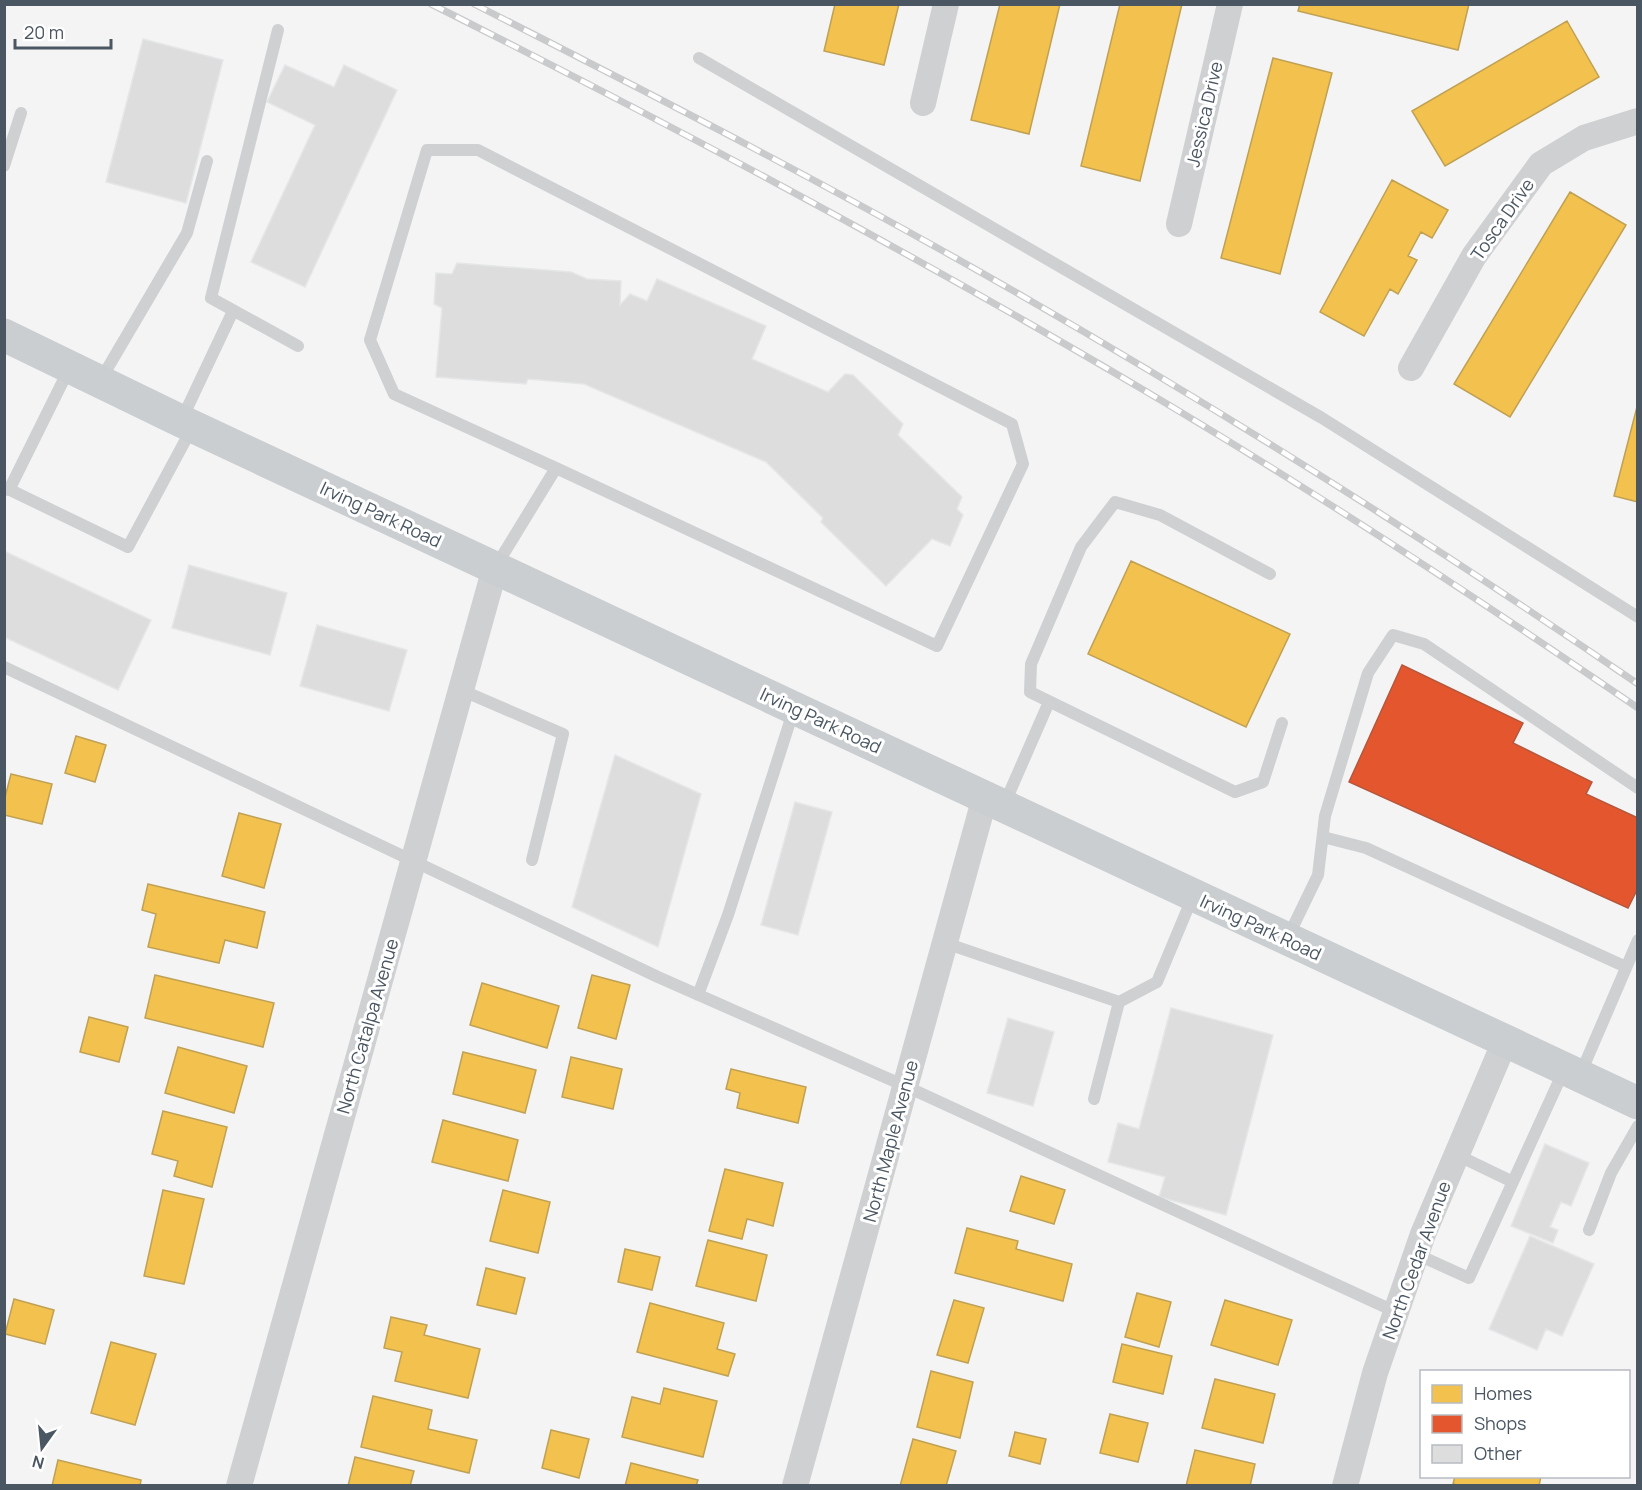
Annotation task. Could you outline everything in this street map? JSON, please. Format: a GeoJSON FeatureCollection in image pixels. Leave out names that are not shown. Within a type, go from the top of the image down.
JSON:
{"type":"FeatureCollection","features":[{"type":"Feature","properties":{"kind":"main road","name":"Irving Park Road"},"geometry":{"type":"LineString","coordinates":[[4,335],[187,424],[1638,1103]]}},
{"type":"Feature","properties":{"kind":"street"},"geometry":{"type":"LineString","coordinates":[[923,103],[946,4]]}},
{"type":"Feature","properties":{"kind":"street","name":"Jessica Drive"},"geometry":{"type":"LineString","coordinates":[[1179,224],[1230,4]]}},
{"type":"Feature","properties":{"kind":"street","name":"Tosca Drive"},"geometry":{"type":"LineString","coordinates":[[1411,368],[1474,256],[1541,164],[1584,138],[1638,121]]}},
{"type":"Feature","properties":{"kind":"street","name":"North Catalpa Avenue"},"geometry":{"type":"LineString","coordinates":[[239,1485],[495,567]]}},
{"type":"Feature","properties":{"kind":"street","name":"North Maple Avenue"},"geometry":{"type":"LineString","coordinates":[[795,1485],[945,943],[994,802]]}},
{"type":"Feature","properties":{"kind":"street","name":"North Cedar Avenue"},"geometry":{"type":"LineString","coordinates":[[1345,1485],[1375,1373],[1416,1254],[1505,1041]]}},
{"type":"Feature","properties":{"kind":"lane"},"geometry":{"type":"LineString","coordinates":[[278,30],[211,298],[298,346]]}},
{"type":"Feature","properties":{"kind":"lane"},"geometry":{"type":"LineString","coordinates":[[699,58],[1322,418],[1638,617]]}},
{"type":"Feature","properties":{"kind":"lane"},"geometry":{"type":"LineString","coordinates":[[4,166],[21,113]]}},
{"type":"Feature","properties":{"kind":"lane"},"geometry":{"type":"LineString","coordinates":[[427,150],[478,150],[1012,423],[1023,464],[937,646],[556,468],[394,394],[370,340],[427,150]]}},
{"type":"Feature","properties":{"kind":"lane"},"geometry":{"type":"LineString","coordinates":[[99,382],[187,233],[207,161]]}},
{"type":"Feature","properties":{"kind":"lane"},"geometry":{"type":"LineString","coordinates":[[70,367],[7,488],[128,547],[187,424],[233,311]]}},
{"type":"Feature","properties":{"kind":"lane"},"geometry":{"type":"LineString","coordinates":[[495,567],[556,468]]}},
{"type":"Feature","properties":{"kind":"lane"},"geometry":{"type":"LineString","coordinates":[[1270,574],[1160,515],[1115,502],[1081,547],[1031,664],[1030,692],[1235,792],[1263,782],[1281,723]]}},
{"type":"Feature","properties":{"kind":"lane"},"geometry":{"type":"LineString","coordinates":[[1287,939],[1318,875],[1325,816],[1368,673],[1393,634],[1424,644],[1638,788]]}},
{"type":"Feature","properties":{"kind":"lane"},"geometry":{"type":"LineString","coordinates":[[4,668],[698,994],[905,1086],[1396,1312]]}},
{"type":"Feature","properties":{"kind":"lane"},"geometry":{"type":"LineString","coordinates":[[461,690],[563,734],[532,860]]}},
{"type":"Feature","properties":{"kind":"lane"},"geometry":{"type":"LineString","coordinates":[[994,802],[1049,702]]}},
{"type":"Feature","properties":{"kind":"lane"},"geometry":{"type":"LineString","coordinates":[[698,994],[728,915],[795,708]]}},
{"type":"Feature","properties":{"kind":"lane"},"geometry":{"type":"LineString","coordinates":[[1323,837],[1366,848],[1626,967]]}},
{"type":"Feature","properties":{"kind":"lane"},"geometry":{"type":"LineString","coordinates":[[945,943],[1119,1002],[1158,982],[1193,895]]}},
{"type":"Feature","properties":{"kind":"lane"},"geometry":{"type":"LineString","coordinates":[[1416,1254],[1469,1278],[1513,1182],[1572,1073],[1638,940]]}},
{"type":"Feature","properties":{"kind":"lane"},"geometry":{"type":"LineString","coordinates":[[1094,1099],[1119,1002]]}},
{"type":"Feature","properties":{"kind":"lane"},"geometry":{"type":"LineString","coordinates":[[1589,1230],[1611,1173],[1638,1126]]}},
{"type":"Feature","properties":{"kind":"lane"},"geometry":{"type":"LineString","coordinates":[[1456,1155],[1513,1182]]}},
{"type":"Feature","properties":{"kind":"building: Homes"},"geometry":{"type":"Polygon","coordinates":[[[835,4],[899,4],[884,65],[824,51],[835,4]]]}},
{"type":"Feature","properties":{"kind":"building: Homes"},"geometry":{"type":"Polygon","coordinates":[[[1000,4],[1060,4],[1029,134],[971,120],[1000,4]]]}},
{"type":"Feature","properties":{"kind":"building: Homes"},"geometry":{"type":"Polygon","coordinates":[[[1120,4],[1182,4],[1140,181],[1081,166],[1120,4]]]}},
{"type":"Feature","properties":{"kind":"building: Homes"},"geometry":{"type":"Polygon","coordinates":[[[1300,4],[1469,4],[1458,50],[1298,11],[1300,4]]]}},
{"type":"Feature","properties":{"kind":"building: Homes"},"geometry":{"type":"Polygon","coordinates":[[[1567,21],[1599,77],[1445,166],[1412,111],[1567,21]]]}},
{"type":"Feature","properties":{"kind":"building: Homes"},"geometry":{"type":"Polygon","coordinates":[[[1273,58],[1332,73],[1280,274],[1221,258],[1273,58]]]}},
{"type":"Feature","properties":{"kind":"building: Homes"},"geometry":{"type":"Polygon","coordinates":[[[1392,180],[1448,210],[1432,238],[1421,232],[1408,256],[1417,260],[1398,294],[1390,289],[1364,336],[1320,312],[1392,180]]]}},
{"type":"Feature","properties":{"kind":"building: Homes"},"geometry":{"type":"Polygon","coordinates":[[[1570,192],[1626,225],[1510,417],[1454,384],[1570,192]]]}},
{"type":"Feature","properties":{"kind":"building: Homes"},"geometry":{"type":"Polygon","coordinates":[[[1638,403],[1638,502],[1614,496],[1638,403]]]}},
{"type":"Feature","properties":{"kind":"building: Homes"},"geometry":{"type":"Polygon","coordinates":[[[1131,561],[1290,634],[1246,727],[1088,654],[1131,561]]]}},
{"type":"Feature","properties":{"kind":"building: Homes"},"geometry":{"type":"Polygon","coordinates":[[[76,736],[106,745],[95,782],[65,773],[76,736]]]}},
{"type":"Feature","properties":{"kind":"building: Homes"},"geometry":{"type":"Polygon","coordinates":[[[11,774],[52,784],[42,824],[4,815],[4,801],[11,774]]]}},
{"type":"Feature","properties":{"kind":"building: Homes"},"geometry":{"type":"Polygon","coordinates":[[[239,813],[281,824],[264,888],[222,876],[239,813]]]}},
{"type":"Feature","properties":{"kind":"building: Homes"},"geometry":{"type":"Polygon","coordinates":[[[148,884],[265,912],[257,948],[225,940],[219,963],[148,947],[156,914],[142,910],[148,884]]]}},
{"type":"Feature","properties":{"kind":"building: Homes"},"geometry":{"type":"Polygon","coordinates":[[[155,975],[274,1003],[263,1047],[145,1018],[155,975]]]}},
{"type":"Feature","properties":{"kind":"building: Homes"},"geometry":{"type":"Polygon","coordinates":[[[592,975],[630,985],[616,1039],[578,1028],[592,975]]]}},
{"type":"Feature","properties":{"kind":"building: Homes"},"geometry":{"type":"Polygon","coordinates":[[[482,983],[559,1006],[547,1048],[470,1025],[482,983]]]}},
{"type":"Feature","properties":{"kind":"building: Homes"},"geometry":{"type":"Polygon","coordinates":[[[89,1017],[128,1027],[119,1062],[80,1052],[89,1017]]]}},
{"type":"Feature","properties":{"kind":"building: Homes"},"geometry":{"type":"Polygon","coordinates":[[[178,1047],[247,1066],[234,1113],[165,1093],[178,1047]]]}},
{"type":"Feature","properties":{"kind":"building: Homes"},"geometry":{"type":"Polygon","coordinates":[[[463,1052],[536,1070],[525,1113],[453,1094],[463,1052]]]}},
{"type":"Feature","properties":{"kind":"building: Homes"},"geometry":{"type":"Polygon","coordinates":[[[571,1057],[622,1069],[613,1109],[562,1097],[571,1057]]]}},
{"type":"Feature","properties":{"kind":"building: Homes"},"geometry":{"type":"Polygon","coordinates":[[[731,1069],[806,1087],[798,1123],[737,1108],[740,1093],[726,1089],[731,1069]]]}},
{"type":"Feature","properties":{"kind":"building: Homes"},"geometry":{"type":"Polygon","coordinates":[[[163,1111],[227,1127],[212,1187],[174,1176],[178,1161],[152,1154],[163,1111]]]}},
{"type":"Feature","properties":{"kind":"building: Homes"},"geometry":{"type":"Polygon","coordinates":[[[443,1120],[518,1140],[508,1181],[432,1162],[443,1120]]]}},
{"type":"Feature","properties":{"kind":"building: Homes"},"geometry":{"type":"Polygon","coordinates":[[[725,1169],[783,1183],[773,1226],[747,1219],[742,1239],[709,1231],[725,1169]]]}},
{"type":"Feature","properties":{"kind":"building: Homes"},"geometry":{"type":"Polygon","coordinates":[[[1021,1176],[1065,1190],[1054,1224],[1010,1211],[1021,1176]]]}},
{"type":"Feature","properties":{"kind":"building: Homes"},"geometry":{"type":"Polygon","coordinates":[[[163,1190],[204,1199],[184,1284],[144,1276],[163,1190]]]}},
{"type":"Feature","properties":{"kind":"building: Homes"},"geometry":{"type":"Polygon","coordinates":[[[503,1190],[550,1202],[538,1253],[490,1241],[503,1190]]]}},
{"type":"Feature","properties":{"kind":"building: Homes"},"geometry":{"type":"Polygon","coordinates":[[[967,1228],[1018,1241],[1016,1249],[1072,1264],[1063,1301],[955,1273],[967,1228]]]}},
{"type":"Feature","properties":{"kind":"building: Homes"},"geometry":{"type":"Polygon","coordinates":[[[708,1240],[767,1255],[756,1301],[696,1286],[708,1240]]]}},
{"type":"Feature","properties":{"kind":"building: Homes"},"geometry":{"type":"Polygon","coordinates":[[[625,1249],[660,1257],[652,1290],[618,1282],[625,1249]]]}},
{"type":"Feature","properties":{"kind":"building: Homes"},"geometry":{"type":"Polygon","coordinates":[[[486,1268],[525,1278],[516,1314],[477,1305],[486,1268]]]}},
{"type":"Feature","properties":{"kind":"building: Homes"},"geometry":{"type":"Polygon","coordinates":[[[1137,1293],[1171,1302],[1159,1347],[1125,1337],[1137,1293]]]}},
{"type":"Feature","properties":{"kind":"building: Homes"},"geometry":{"type":"Polygon","coordinates":[[[14,1299],[54,1310],[45,1344],[5,1334],[14,1299]]]}},
{"type":"Feature","properties":{"kind":"building: Homes"},"geometry":{"type":"Polygon","coordinates":[[[954,1300],[984,1308],[968,1363],[937,1355],[954,1300]]]}},
{"type":"Feature","properties":{"kind":"building: Homes"},"geometry":{"type":"Polygon","coordinates":[[[1225,1300],[1292,1320],[1278,1365],[1211,1345],[1225,1300]]]}},
{"type":"Feature","properties":{"kind":"building: Homes"},"geometry":{"type":"Polygon","coordinates":[[[650,1303],[724,1323],[717,1349],[735,1354],[728,1376],[637,1352],[650,1303]]]}},
{"type":"Feature","properties":{"kind":"building: Homes"},"geometry":{"type":"Polygon","coordinates":[[[391,1317],[427,1325],[424,1335],[480,1349],[468,1398],[395,1381],[402,1352],[384,1348],[391,1317]]]}},
{"type":"Feature","properties":{"kind":"building: Homes"},"geometry":{"type":"Polygon","coordinates":[[[111,1342],[156,1354],[135,1425],[91,1413],[111,1342]]]}},
{"type":"Feature","properties":{"kind":"building: Homes"},"geometry":{"type":"Polygon","coordinates":[[[1122,1344],[1172,1356],[1163,1394],[1113,1382],[1122,1344]]]}},
{"type":"Feature","properties":{"kind":"building: Homes"},"geometry":{"type":"Polygon","coordinates":[[[931,1371],[973,1382],[960,1438],[917,1427],[931,1371]]]}},
{"type":"Feature","properties":{"kind":"building: Homes"},"geometry":{"type":"Polygon","coordinates":[[[1215,1379],[1275,1394],[1263,1443],[1202,1428],[1215,1379]]]}},
{"type":"Feature","properties":{"kind":"building: Homes"},"geometry":{"type":"Polygon","coordinates":[[[664,1388],[717,1401],[703,1457],[622,1437],[632,1397],[660,1404],[664,1388]]]}},
{"type":"Feature","properties":{"kind":"building: Homes"},"geometry":{"type":"Polygon","coordinates":[[[373,1396],[432,1410],[428,1429],[477,1440],[469,1473],[361,1447],[373,1396]]]}},
{"type":"Feature","properties":{"kind":"building: Homes"},"geometry":{"type":"Polygon","coordinates":[[[1110,1414],[1148,1423],[1138,1462],[1100,1453],[1110,1414]]]}},
{"type":"Feature","properties":{"kind":"building: Homes"},"geometry":{"type":"Polygon","coordinates":[[[551,1430],[589,1439],[579,1478],[542,1468],[551,1430]]]}},
{"type":"Feature","properties":{"kind":"building: Homes"},"geometry":{"type":"Polygon","coordinates":[[[1015,1432],[1046,1439],[1040,1464],[1009,1456],[1015,1432]]]}},
{"type":"Feature","properties":{"kind":"building: Homes"},"geometry":{"type":"Polygon","coordinates":[[[913,1439],[956,1451],[946,1486],[900,1486],[913,1439]]]}},
{"type":"Feature","properties":{"kind":"building: Homes"},"geometry":{"type":"Polygon","coordinates":[[[1195,1450],[1255,1464],[1250,1486],[1186,1486],[1195,1450]]]}},
{"type":"Feature","properties":{"kind":"building: Homes"},"geometry":{"type":"Polygon","coordinates":[[[355,1457],[414,1471],[410,1486],[348,1486],[355,1457]]]}},
{"type":"Feature","properties":{"kind":"building: Homes"},"geometry":{"type":"Polygon","coordinates":[[[58,1460],[141,1480],[140,1486],[52,1486],[58,1460]]]}},
{"type":"Feature","properties":{"kind":"building: Homes"},"geometry":{"type":"Polygon","coordinates":[[[631,1463],[698,1480],[696,1486],[625,1486],[631,1463]]]}},
{"type":"Feature","properties":{"kind":"building: Homes"},"geometry":{"type":"Polygon","coordinates":[[[1454,1478],[1541,1478],[1539,1486],[1461,1486],[1453,1484],[1454,1478]]]}},
{"type":"Feature","properties":{"kind":"building: Shops"},"geometry":{"type":"Polygon","coordinates":[[[1402,665],[1523,723],[1513,743],[1592,782],[1586,794],[1638,818],[1638,888],[1628,908],[1349,782],[1402,665]]]}},
{"type":"Feature","properties":{"kind":"building: Other"},"geometry":{"type":"Polygon","coordinates":[[[143,39],[223,60],[186,203],[106,182],[143,39]]]}},
{"type":"Feature","properties":{"kind":"building: Other"},"geometry":{"type":"Polygon","coordinates":[[[285,65],[334,87],[344,65],[397,90],[305,287],[251,262],[315,125],[267,102],[285,65]]]}},
{"type":"Feature","properties":{"kind":"building: Other"},"geometry":{"type":"Polygon","coordinates":[[[457,263],[571,272],[587,279],[621,281],[620,305],[630,294],[647,301],[657,279],[766,326],[752,359],[828,392],[845,374],[853,375],[903,424],[898,435],[962,497],[957,509],[963,515],[950,546],[932,539],[886,586],[821,522],[823,518],[766,462],[584,384],[528,379],[526,384],[436,377],[442,308],[434,304],[436,273],[452,274],[457,263]]]}},
{"type":"Feature","properties":{"kind":"building: Other"},"geometry":{"type":"Polygon","coordinates":[[[4,551],[151,620],[118,690],[4,637],[4,551]]]}},
{"type":"Feature","properties":{"kind":"building: Other"},"geometry":{"type":"Polygon","coordinates":[[[189,565],[287,593],[270,655],[172,628],[189,565]]]}},
{"type":"Feature","properties":{"kind":"building: Other"},"geometry":{"type":"Polygon","coordinates":[[[317,625],[407,650],[389,711],[300,686],[317,625]]]}},
{"type":"Feature","properties":{"kind":"building: Other"},"geometry":{"type":"Polygon","coordinates":[[[615,755],[701,794],[658,947],[572,907],[615,755]]]}},
{"type":"Feature","properties":{"kind":"building: Other"},"geometry":{"type":"Polygon","coordinates":[[[795,802],[832,812],[798,935],[761,925],[795,802]]]}},
{"type":"Feature","properties":{"kind":"building: Other"},"geometry":{"type":"Polygon","coordinates":[[[1171,1008],[1273,1035],[1226,1215],[1159,1197],[1165,1177],[1108,1162],[1118,1123],[1139,1129],[1171,1008]]]}},
{"type":"Feature","properties":{"kind":"building: Other"},"geometry":{"type":"Polygon","coordinates":[[[1008,1018],[1054,1032],[1033,1106],[987,1093],[1008,1018]]]}},
{"type":"Feature","properties":{"kind":"building: Other"},"geometry":{"type":"Polygon","coordinates":[[[1545,1144],[1589,1163],[1571,1206],[1561,1202],[1550,1227],[1558,1230],[1553,1243],[1511,1226],[1545,1144]]]}},
{"type":"Feature","properties":{"kind":"building: Other"},"geometry":{"type":"Polygon","coordinates":[[[1530,1236],[1594,1264],[1562,1336],[1546,1329],[1537,1350],[1489,1329],[1530,1236]]]}},
{"type":"Feature","properties":{"kind":"railway"},"geometry":{"type":"LineString","coordinates":[[431,4],[793,192],[971,290],[1147,392],[1333,506],[1638,708]]}},
{"type":"Feature","properties":{"kind":"railway"},"geometry":{"type":"LineString","coordinates":[[474,4],[820,183],[956,258],[1102,343],[1335,484],[1638,684]]}}]}
